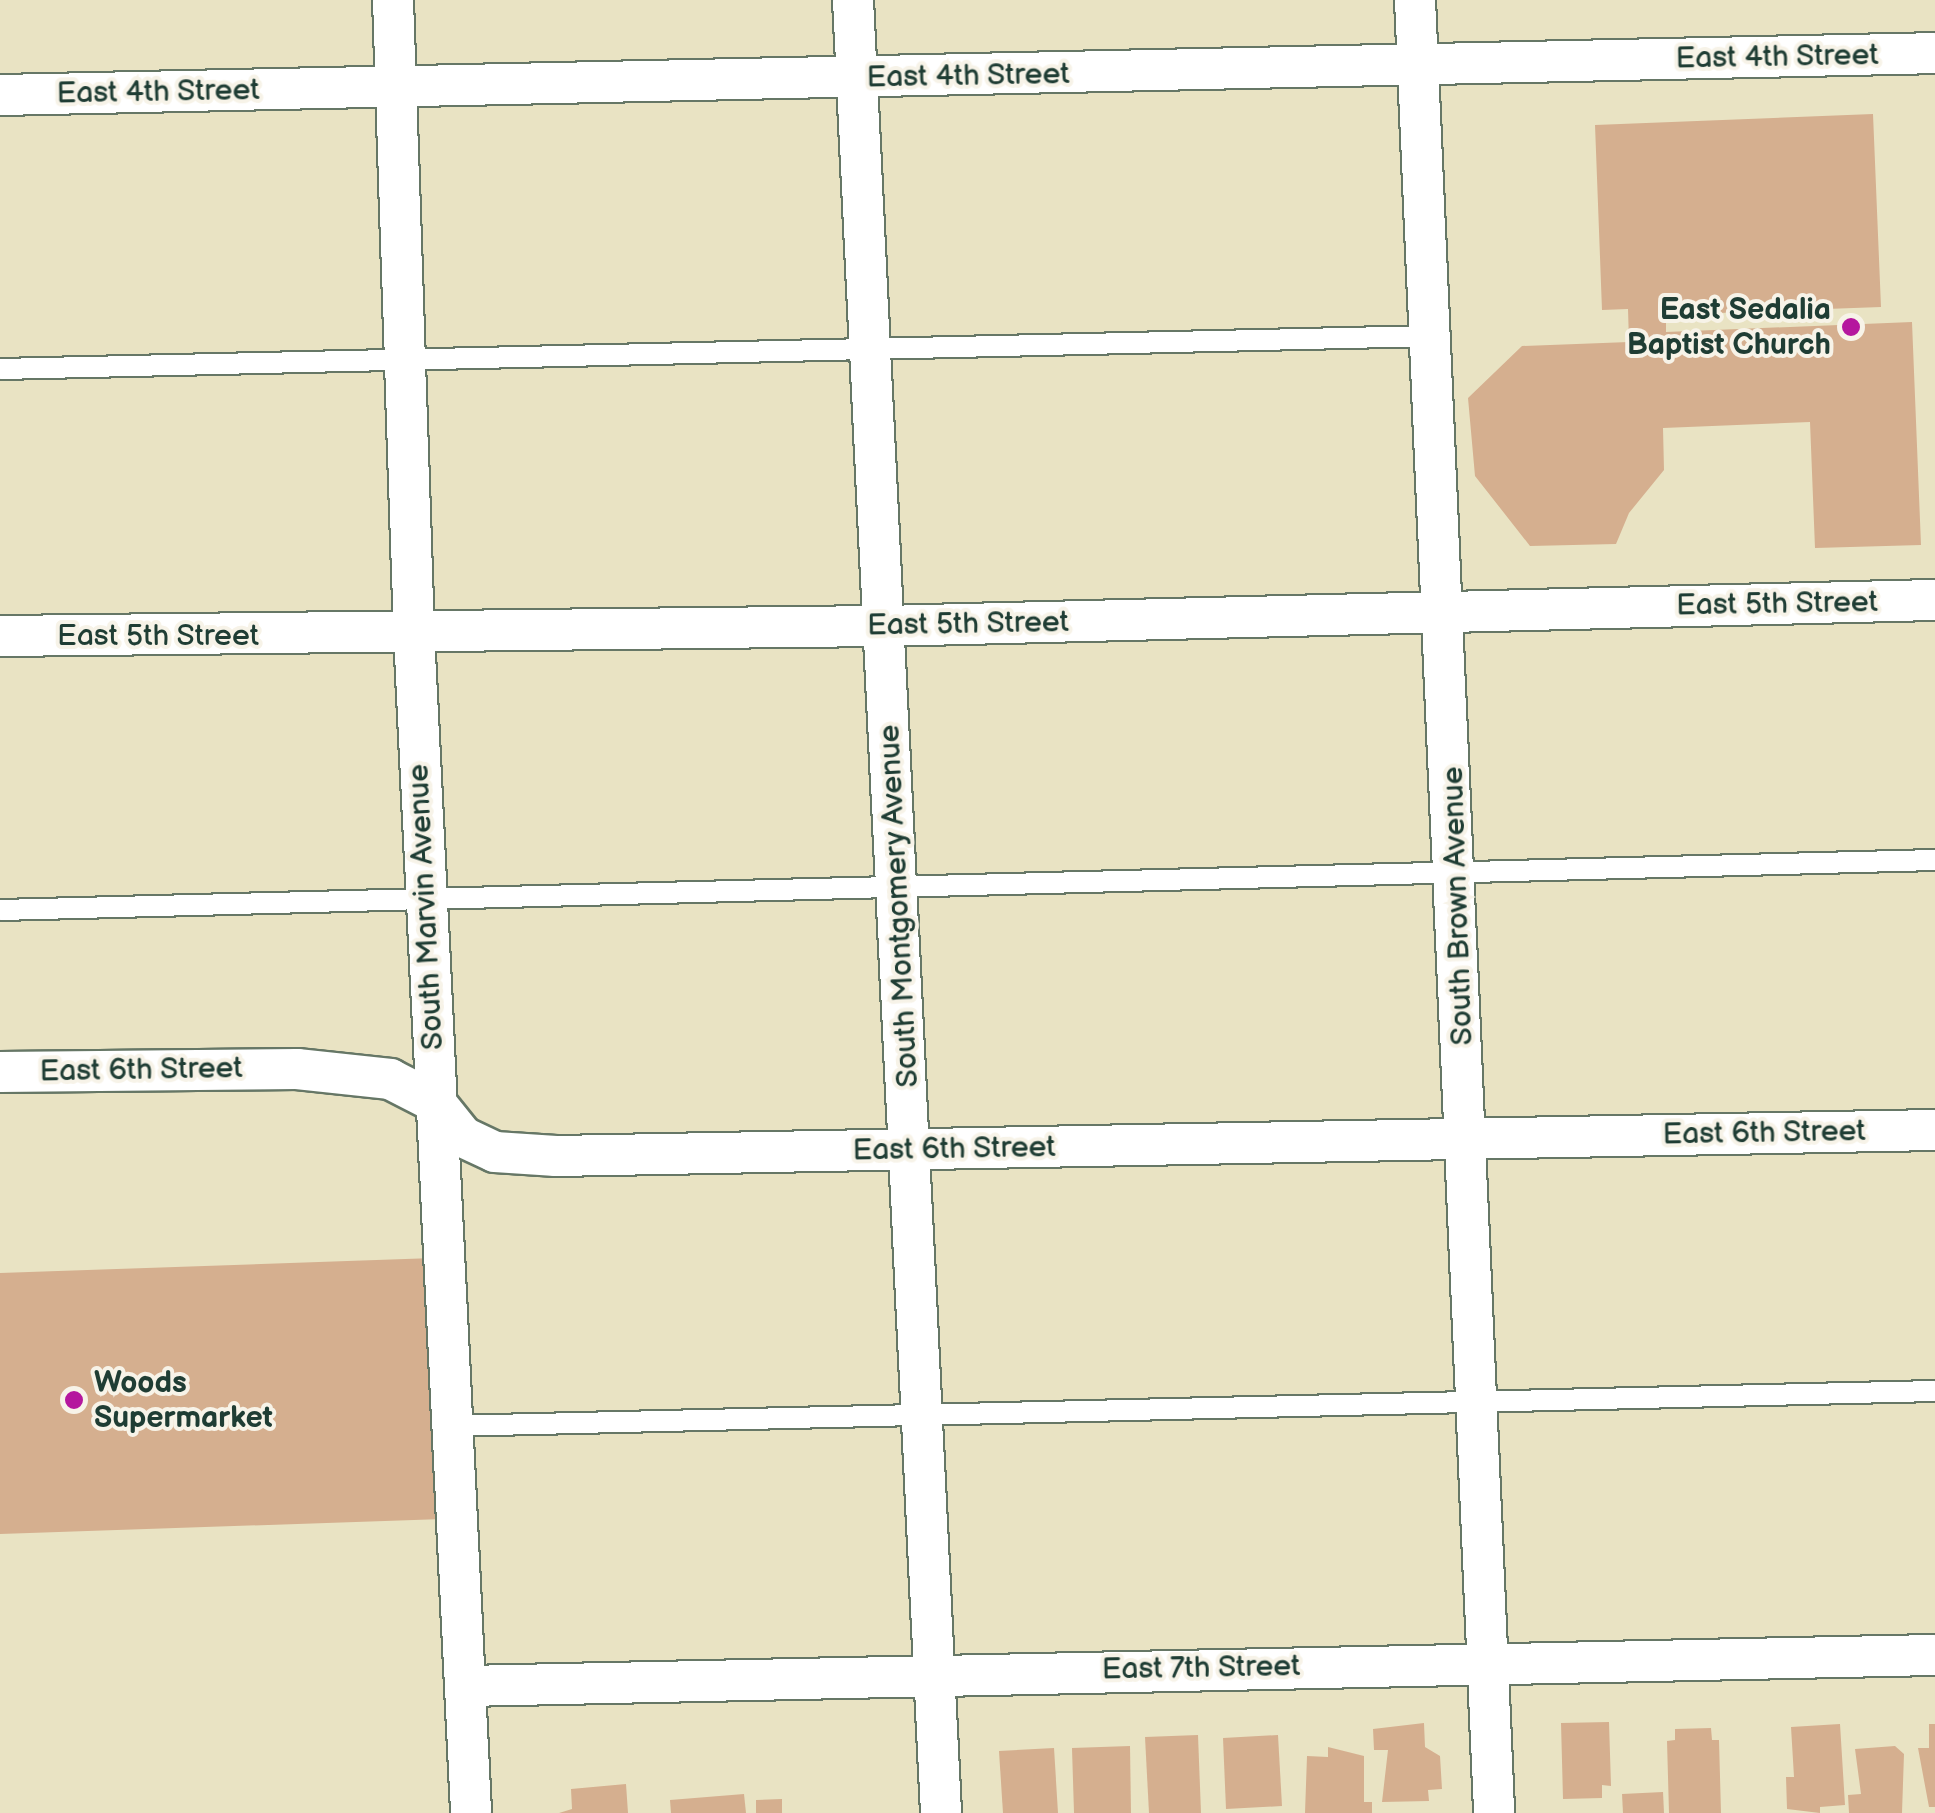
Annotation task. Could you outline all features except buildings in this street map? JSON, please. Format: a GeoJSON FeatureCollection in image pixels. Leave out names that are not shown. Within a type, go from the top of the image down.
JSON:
{"type":"FeatureCollection","features":[{"type":"Feature","properties":{"kind":"street","name":"South Marvin Avenue"},"geometry":{"type":"LineString","coordinates":[[393,0],[414,634],[470,1813]]}},
{"type":"Feature","properties":{"kind":"street","name":"South Montgomery Avenue"},"geometry":{"type":"LineString","coordinates":[[853,0],[941,1813]]}},
{"type":"Feature","properties":{"kind":"street","name":"South Brown Avenue"},"geometry":{"type":"LineString","coordinates":[[1415,0],[1468,1139],[1494,1813]]}},
{"type":"Feature","properties":{"kind":"street","name":"East 4th Street"},"geometry":{"type":"LineString","coordinates":[[0,95],[1935,54]]}},
{"type":"Feature","properties":{"kind":"street","name":"East 5th Street"},"geometry":{"type":"LineString","coordinates":[[0,636],[884,626],[1935,600]]}},
{"type":"Feature","properties":{"kind":"street","name":"East 6th Street"},"geometry":{"type":"LineString","coordinates":[[0,1072],[298,1069],[390,1079],[435,1102],[463,1138],[495,1152],[911,1150],[1935,1130]]}},
{"type":"Feature","properties":{"kind":"street","name":"East 7th Street"},"geometry":{"type":"LineString","coordinates":[[466,1686],[934,1673],[1935,1655]]}},
{"type":"Feature","properties":{"kind":"lane"},"geometry":{"type":"LineString","coordinates":[[0,369],[404,356],[870,350],[1433,336]]}},
{"type":"Feature","properties":{"kind":"lane"},"geometry":{"type":"LineString","coordinates":[[0,910],[1935,860]]}},
{"type":"Feature","properties":{"kind":"lane"},"geometry":{"type":"LineString","coordinates":[[450,1426],[1935,1391]]}},
{"type":"Feature","properties":{"kind":"place","name":"East Sedalia Baptist Church"},"geometry":{"type":"Point","coordinates":[1851,327]}},
{"type":"Feature","properties":{"kind":"place","name":"Woods Supermarket"},"geometry":{"type":"Point","coordinates":[74,1400]}}]}
